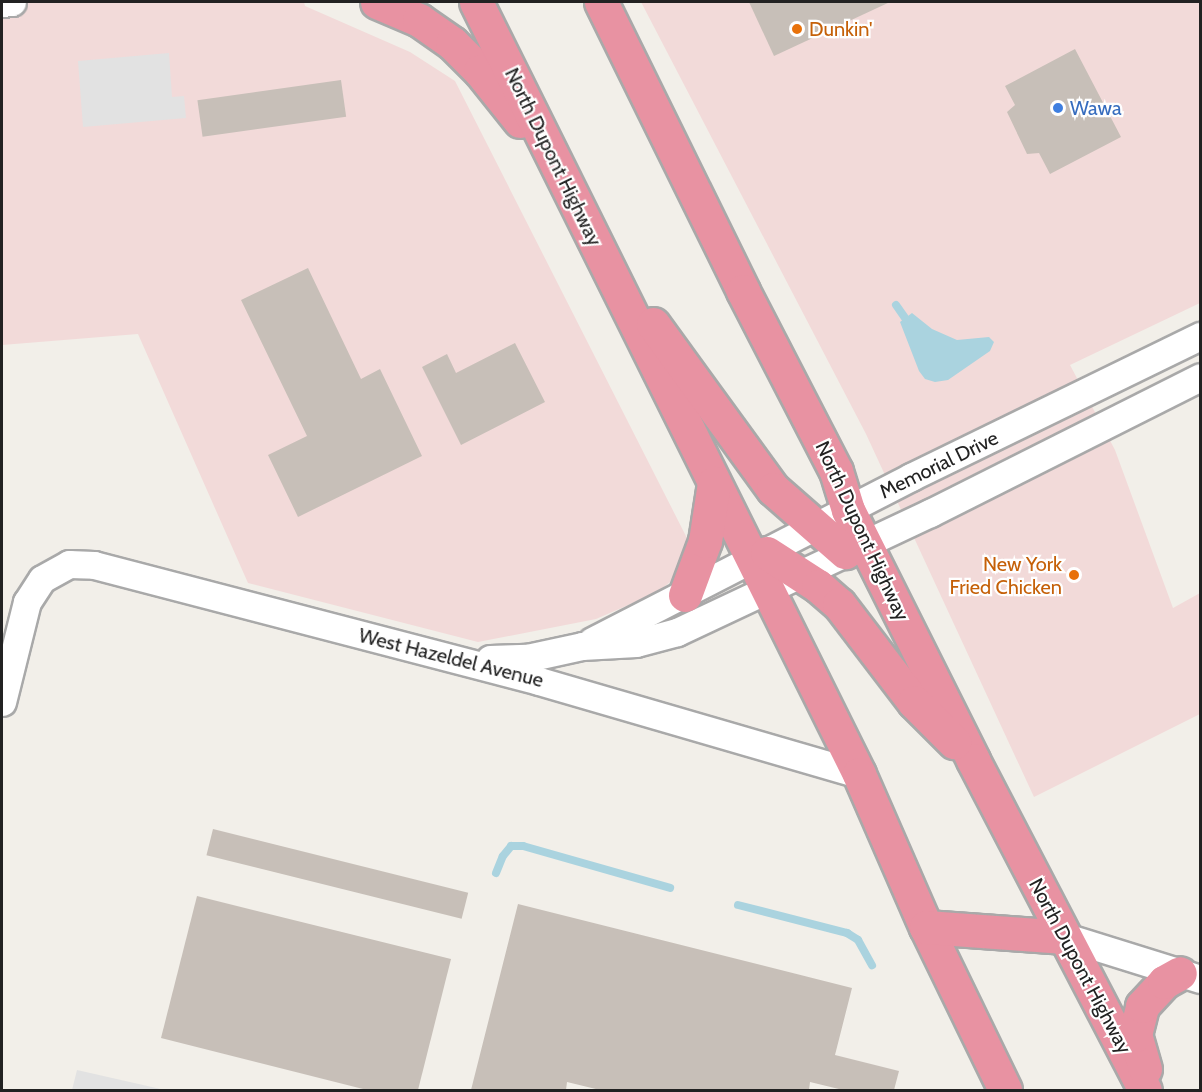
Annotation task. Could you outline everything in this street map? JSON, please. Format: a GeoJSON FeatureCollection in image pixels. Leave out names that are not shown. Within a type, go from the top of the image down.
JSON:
{"type":"FeatureCollection","features":[{"type":"Feature","properties":{"kind":"highway"},"geometry":{"type":"LineString","coordinates":[[377,2],[419,20],[452,43],[480,71],[558,167]]}},
{"type":"Feature","properties":{"kind":"highway","name":"North Dupont Highway"},"geometry":{"type":"LineString","coordinates":[[476,2],[714,483],[759,557],[766,590],[859,774],[926,927],[1005,1090]]}},
{"type":"Feature","properties":{"kind":"highway","name":"North Dupont Highway"},"geometry":{"type":"LineString","coordinates":[[601,2],[743,291],[836,471],[856,547],[973,760],[1145,1090]]}},
{"type":"Feature","properties":{"kind":"highway"},"geometry":{"type":"LineString","coordinates":[[596,244],[773,489],[815,528],[856,547]]}},
{"type":"Feature","properties":{"kind":"highway"},"geometry":{"type":"LineString","coordinates":[[685,595],[705,541],[714,483]]}},
{"type":"Feature","properties":{"kind":"highway"},"geometry":{"type":"LineString","coordinates":[[759,557],[798,574],[839,604],[914,702],[973,760]]}},
{"type":"Feature","properties":{"kind":"highway"},"geometry":{"type":"LineString","coordinates":[[926,927],[1065,938]]}},
{"type":"Feature","properties":{"kind":"highway"},"geometry":{"type":"LineString","coordinates":[[1151,1090],[1135,1035],[1142,1006],[1164,982],[1190,976]]}},
{"type":"Feature","properties":{"kind":"street"},"geometry":{"type":"LineString","coordinates":[[2,3],[12,2]]}},
{"type":"Feature","properties":{"kind":"street","name":"Memorial Drive"},"geometry":{"type":"LineString","coordinates":[[582,646],[848,510],[1200,336]]}},
{"type":"Feature","properties":{"kind":"street","name":"Memorial Drive"},"geometry":{"type":"LineString","coordinates":[[456,660],[527,658],[582,646],[636,643],[655,639],[856,547],[1200,377]]}},
{"type":"Feature","properties":{"kind":"street","name":"West Hazeldel Avenue"},"geometry":{"type":"LineString","coordinates":[[3,686],[27,602],[42,579],[69,564],[94,565],[539,681],[859,774]]}},
{"type":"Feature","properties":{"kind":"street"},"geometry":{"type":"LineString","coordinates":[[1065,938],[1190,976]]}},
{"type":"Feature","properties":{"kind":"shaded area"},"geometry":{"type":"Polygon","coordinates":[[[2,2],[304,2],[305,6],[410,52],[455,81],[691,546],[678,576],[656,593],[596,619],[478,642],[248,583],[138,334],[2,345],[2,2]]]}},
{"type":"Feature","properties":{"kind":"shaded area"},"geometry":{"type":"Polygon","coordinates":[[[641,2],[1200,2],[1200,303],[1070,365],[1115,450],[1173,608],[1200,593],[1200,714],[1034,797],[866,434],[641,2]]]}},
{"type":"Feature","properties":{"kind":"shaded area"},"geometry":{"type":"Polygon","coordinates":[[[169,53],[172,97],[184,96],[186,118],[83,127],[78,61],[169,53]]]}},
{"type":"Feature","properties":{"kind":"shaded area"},"geometry":{"type":"Polygon","coordinates":[[[77,1070],[165,1090],[72,1090],[77,1070]]]}},
{"type":"Feature","properties":{"kind":"water"},"geometry":{"type":"Polygon","coordinates":[[[912,313],[932,329],[957,340],[989,337],[994,342],[990,351],[948,380],[935,382],[925,379],[919,371],[900,322],[912,313]]]}},
{"type":"Feature","properties":{"kind":"building","name":"Dunkin'"},"geometry":{"type":"Polygon","coordinates":[[[749,2],[890,2],[774,56],[749,2]]]}},
{"type":"Feature","properties":{"kind":"building","name":"Wawa"},"geometry":{"type":"Polygon","coordinates":[[[1075,49],[1121,137],[1050,174],[1039,153],[1027,154],[1007,112],[1015,105],[1005,86],[1075,49]]]}},
{"type":"Feature","properties":{"kind":"building"},"geometry":{"type":"Polygon","coordinates":[[[341,80],[346,117],[203,137],[197,100],[341,80]]]}},
{"type":"Feature","properties":{"kind":"building"},"geometry":{"type":"Polygon","coordinates":[[[308,268],[361,379],[380,369],[422,456],[298,517],[268,455],[307,436],[241,300],[308,268]]]}},
{"type":"Feature","properties":{"kind":"building"},"geometry":{"type":"Polygon","coordinates":[[[515,343],[545,402],[461,445],[422,367],[447,354],[456,373],[515,343]]]}},
{"type":"Feature","properties":{"kind":"building"},"geometry":{"type":"Polygon","coordinates":[[[213,829],[468,893],[462,919],[206,855],[213,829]]]}},
{"type":"Feature","properties":{"kind":"building"},"geometry":{"type":"Polygon","coordinates":[[[197,896],[451,959],[418,1090],[367,1090],[161,1038],[197,896]]]}},
{"type":"Feature","properties":{"kind":"building"},"geometry":{"type":"Polygon","coordinates":[[[518,904],[852,988],[835,1055],[899,1071],[894,1090],[843,1090],[810,1082],[809,1090],[600,1090],[567,1082],[566,1090],[471,1090],[518,904]]]}},
{"type":"Feature","properties":{"kind":"waterway"},"geometry":{"type":"LineString","coordinates":[[896,305],[905,318]]}},
{"type":"Feature","properties":{"kind":"waterway"},"geometry":{"type":"LineString","coordinates":[[496,873],[503,856],[511,846],[523,846],[670,888]]}},
{"type":"Feature","properties":{"kind":"waterway"},"geometry":{"type":"LineString","coordinates":[[738,905],[847,933],[858,940],[872,965]]}},
{"type":"Feature","properties":{"kind":"place","name":"Dunkin'"},"geometry":{"type":"Point","coordinates":[797,29]}},
{"type":"Feature","properties":{"kind":"place","name":"Wawa"},"geometry":{"type":"Point","coordinates":[1058,108]}},
{"type":"Feature","properties":{"kind":"place","name":"New York Fried Chicken"},"geometry":{"type":"Point","coordinates":[1074,575]}}]}
